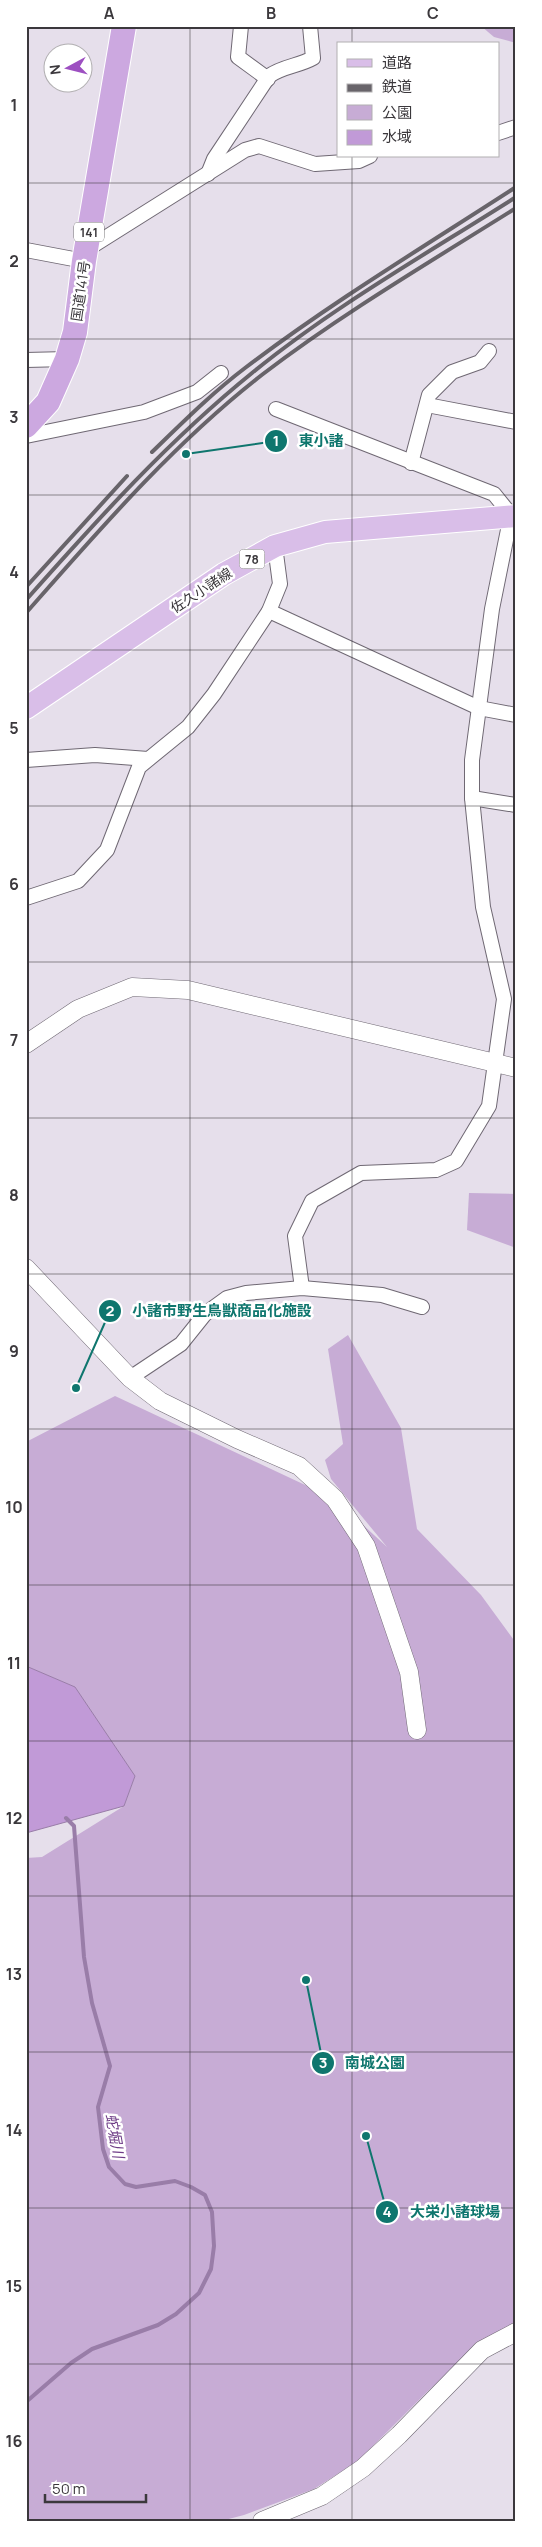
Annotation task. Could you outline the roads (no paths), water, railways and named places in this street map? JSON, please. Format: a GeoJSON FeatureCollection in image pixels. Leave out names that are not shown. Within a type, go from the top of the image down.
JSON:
{"type":"FeatureCollection","features":[{"type":"Feature","properties":{"kind":"highway","name":"国道141号"},"geometry":{"type":"LineString","coordinates":[[26,426],[48,402],[67,359],[75,332],[85,256],[124,26]]}},
{"type":"Feature","properties":{"kind":"main road","name":"佐久小諸線"},"geometry":{"type":"LineString","coordinates":[[26,708],[224,574],[275,546],[325,532],[513,516]]}},
{"type":"Feature","properties":{"kind":"street"},"geometry":{"type":"LineString","coordinates":[[241,26],[238,57],[268,79]]}},
{"type":"Feature","properties":{"kind":"street"},"geometry":{"type":"LineString","coordinates":[[208,174],[214,159],[268,79],[281,68],[313,58],[310,26]]}},
{"type":"Feature","properties":{"kind":"street"},"geometry":{"type":"LineString","coordinates":[[500,132],[516,127]]}},
{"type":"Feature","properties":{"kind":"street"},"geometry":{"type":"LineString","coordinates":[[26,250],[85,256],[245,150],[259,146],[314,164],[359,161],[366,158]]}},
{"type":"Feature","properties":{"kind":"street"},"geometry":{"type":"LineString","coordinates":[[411,463],[429,395],[452,372],[480,362],[489,351]]}},
{"type":"Feature","properties":{"kind":"street"},"geometry":{"type":"LineString","coordinates":[[26,360],[67,359]]}},
{"type":"Feature","properties":{"kind":"street"},"geometry":{"type":"LineString","coordinates":[[26,436],[144,412],[197,392],[221,373]]}},
{"type":"Feature","properties":{"kind":"street"},"geometry":{"type":"LineString","coordinates":[[427,405],[516,422]]}},
{"type":"Feature","properties":{"kind":"street"},"geometry":{"type":"LineString","coordinates":[[276,409],[494,494],[513,516],[492,609],[472,760],[472,798],[483,907],[504,998],[489,1106],[456,1161],[436,1170],[361,1173],[312,1201],[295,1236],[302,1288]]}},
{"type":"Feature","properties":{"kind":"street"},"geometry":{"type":"LineString","coordinates":[[27,897],[78,880],[107,850],[139,767],[188,728],[214,694],[268,611],[280,584],[275,546]]}},
{"type":"Feature","properties":{"kind":"street"},"geometry":{"type":"LineString","coordinates":[[268,611],[479,708],[516,715]]}},
{"type":"Feature","properties":{"kind":"street"},"geometry":{"type":"LineString","coordinates":[[26,760],[95,755],[148,759]]}},
{"type":"Feature","properties":{"kind":"street"},"geometry":{"type":"LineString","coordinates":[[472,798],[516,805]]}},
{"type":"Feature","properties":{"kind":"street"},"geometry":{"type":"LineString","coordinates":[[26,1044],[78,1008],[132,987],[188,990],[387,1039],[516,1068]]}},
{"type":"Feature","properties":{"kind":"street"},"geometry":{"type":"LineString","coordinates":[[26,1268],[130,1378],[160,1401],[237,1439],[299,1466],[335,1498],[366,1546],[409,1672],[417,1730]]}},
{"type":"Feature","properties":{"kind":"street"},"geometry":{"type":"LineString","coordinates":[[130,1378],[181,1344],[205,1314],[227,1298],[246,1293],[302,1288],[382,1295],[422,1307]]}},
{"type":"Feature","properties":{"kind":"street"},"geometry":{"type":"LineString","coordinates":[[262,2521],[322,2496],[363,2468],[399,2436],[482,2350],[516,2332]]}},
{"type":"Feature","properties":{"kind":"water"},"geometry":{"type":"Polygon","coordinates":[[[26,1666],[75,1687],[135,1776],[124,1806],[26,1833],[26,1666]]]}},
{"type":"Feature","properties":{"kind":"waterway","name":"蛇堀川"},"geometry":{"type":"LineString","coordinates":[[26,2402],[71,2363],[92,2349],[158,2325],[176,2314],[199,2293],[211,2269],[214,2246],[212,2212],[205,2195],[175,2181],[136,2187],[125,2184],[109,2167],[103,2149],[98,2107],[110,2066],[92,2003],[84,1957],[74,1826],[66,1818]]}},
{"type":"Feature","properties":{"kind":"railway"},"geometry":{"type":"LineString","coordinates":[[152,452],[197,408],[245,368],[311,320],[516,187]]}},
{"type":"Feature","properties":{"kind":"railway"},"geometry":{"type":"LineString","coordinates":[[26,600],[134,482],[191,426],[252,373],[315,325],[516,197]]}},
{"type":"Feature","properties":{"kind":"railway"},"geometry":{"type":"LineString","coordinates":[[26,613],[139,488],[168,458],[230,401],[263,374],[324,330],[387,288],[516,208]]}},
{"type":"Feature","properties":{"kind":"railway"},"geometry":{"type":"LineString","coordinates":[[26,587],[127,476]]}},
{"type":"Feature","properties":{"kind":"place","name":"東小諸"},"geometry":{"type":"Point","coordinates":[186,454]}},
{"type":"Feature","properties":{"kind":"place","name":"小諸市野生鳥獣商品化施設"},"geometry":{"type":"Point","coordinates":[76,1388]}},
{"type":"Feature","properties":{"kind":"place","name":"南城公園"},"geometry":{"type":"Point","coordinates":[306,1980]}},
{"type":"Feature","properties":{"kind":"place","name":"大栄小諸球場"},"geometry":{"type":"Point","coordinates":[366,2136]}}]}
